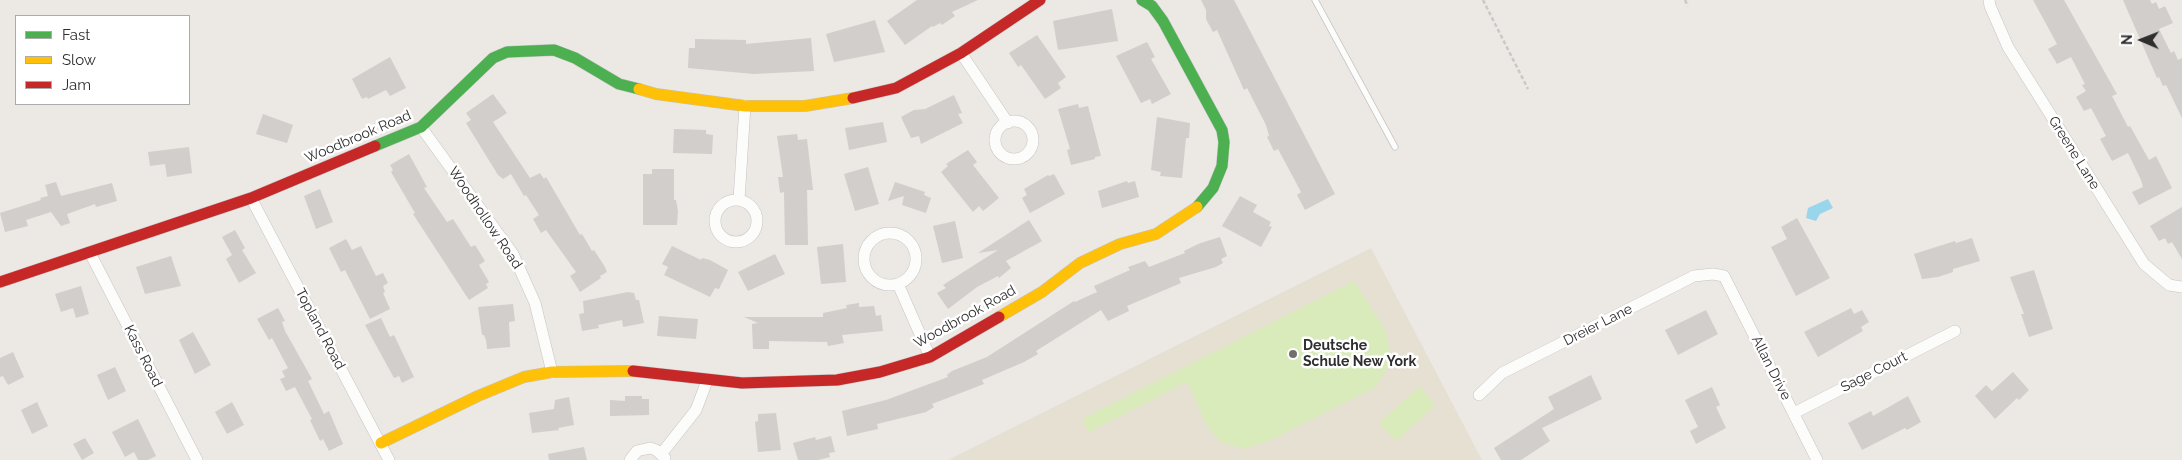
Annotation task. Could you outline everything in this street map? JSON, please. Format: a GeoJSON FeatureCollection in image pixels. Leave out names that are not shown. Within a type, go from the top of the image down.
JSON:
{"type":"FeatureCollection","features":[{"type":"Feature","properties":{"kind":"street","name":"Woodbrook Road"},"geometry":{"type":"LineString","coordinates":[[0,282],[251,198],[421,127],[493,58],[507,52],[554,50],[574,58],[619,84],[656,94],[744,106],[806,106],[837,102],[896,88],[961,53],[1040,0]]}},
{"type":"Feature","properties":{"kind":"street","name":"Woodbrook Road"},"geometry":{"type":"LineString","coordinates":[[380,443],[478,396],[524,377],[552,372],[620,370],[707,381],[742,383],[837,380],[880,372],[930,357],[1042,292],[1080,263],[1120,244],[1156,234],[1195,210],[1213,188],[1222,166],[1224,142],[1222,130],[1163,20],[1152,6],[1142,0]]}},
{"type":"Feature","properties":{"kind":"street","name":"Greene Lane"},"geometry":{"type":"LineString","coordinates":[[1989,0],[2008,47],[2144,264],[2169,285],[2182,287]]}},
{"type":"Feature","properties":{"kind":"street"},"geometry":{"type":"LineString","coordinates":[[961,53],[1008,123]]}},
{"type":"Feature","properties":{"kind":"street"},"geometry":{"type":"LineString","coordinates":[[739,200],[744,106]]}},
{"type":"Feature","properties":{"kind":"street","name":"Woodhollow Road"},"geometry":{"type":"LineString","coordinates":[[421,127],[513,254],[535,303],[552,372]]}},
{"type":"Feature","properties":{"kind":"street","name":"Topland Road"},"geometry":{"type":"LineString","coordinates":[[251,198],[389,460]]}},
{"type":"Feature","properties":{"kind":"street"},"geometry":{"type":"LineString","coordinates":[[896,234],[910,243],[914,250],[916,258],[911,274],[898,284],[881,283],[868,272],[864,256],[872,240],[879,235],[896,234]]}},
{"type":"Feature","properties":{"kind":"street","name":"Kass Road"},"geometry":{"type":"LineString","coordinates":[[90,253],[197,460]]}},
{"type":"Feature","properties":{"kind":"street","name":"Dreier Lane"},"geometry":{"type":"LineString","coordinates":[[1479,395],[1502,373],[1694,276],[1713,274],[1724,276]]}},
{"type":"Feature","properties":{"kind":"street","name":"Allan Drive"},"geometry":{"type":"LineString","coordinates":[[1724,276],[1816,460]]}},
{"type":"Feature","properties":{"kind":"street"},"geometry":{"type":"LineString","coordinates":[[898,284],[930,357]]}},
{"type":"Feature","properties":{"kind":"street","name":"Sage Court"},"geometry":{"type":"LineString","coordinates":[[1794,413],[1955,331]]}},
{"type":"Feature","properties":{"kind":"street"},"geometry":{"type":"LineString","coordinates":[[630,460],[637,451],[643,448],[656,450],[664,457],[696,410],[707,381]]}},
{"type":"Feature","properties":{"kind":"lane"},"geometry":{"type":"LineString","coordinates":[[1315,0],[1395,147]]}},
{"type":"Feature","properties":{"kind":"path"},"geometry":{"type":"LineString","coordinates":[[1483,0],[1528,89]]}},
{"type":"Feature","properties":{"kind":"path"},"geometry":{"type":"LineString","coordinates":[[1685,0],[1688,6]]}},
{"type":"Feature","properties":{"kind":"shaded area","name":"Deutsche Schule New York"},"geometry":{"type":"Polygon","coordinates":[[[1371,248],[1482,460],[948,460],[1371,248]]]}},
{"type":"Feature","properties":{"kind":"green space"},"geometry":{"type":"Polygon","coordinates":[[[1354,281],[1386,331],[1391,362],[1376,387],[1271,440],[1244,449],[1220,442],[1206,424],[1187,382],[1089,432],[1082,419],[1354,281]]]}},
{"type":"Feature","properties":{"kind":"green space"},"geometry":{"type":"Polygon","coordinates":[[[1420,386],[1435,406],[1396,441],[1379,423],[1420,386]]]}},
{"type":"Feature","properties":{"kind":"water"},"geometry":{"type":"Polygon","coordinates":[[[1828,199],[1833,208],[1820,214],[1816,221],[1806,218],[1808,208],[1828,199]]]}},
{"type":"Feature","properties":{"kind":"building"},"geometry":{"type":"Polygon","coordinates":[[[917,0],[978,0],[952,12],[955,16],[942,25],[940,23],[932,26],[905,45],[887,21],[917,0]]]}},
{"type":"Feature","properties":{"kind":"building"},"geometry":{"type":"Polygon","coordinates":[[[1201,0],[1234,0],[1335,194],[1305,210],[1297,195],[1301,192],[1278,149],[1274,151],[1267,137],[1269,136],[1266,125],[1247,88],[1244,90],[1217,30],[1213,32],[1206,19],[1206,10],[1201,0]]]}},
{"type":"Feature","properties":{"kind":"building"},"geometry":{"type":"Polygon","coordinates":[[[2033,0],[2064,0],[2117,94],[2112,96],[2128,127],[2130,126],[2149,160],[2156,156],[2172,188],[2139,205],[2132,192],[2143,187],[2128,153],[2112,161],[2100,139],[2106,136],[2091,108],[2084,111],[2076,97],[2086,91],[2082,85],[2085,84],[2071,57],[2057,64],[2048,49],[2057,44],[2033,0]]]}},
{"type":"Feature","properties":{"kind":"building"},"geometry":{"type":"Polygon","coordinates":[[[2123,0],[2150,0],[2152,4],[2156,2],[2159,9],[2165,6],[2173,23],[2159,29],[2171,53],[2174,51],[2178,60],[2182,58],[2182,118],[2166,85],[2163,86],[2159,77],[2157,78],[2123,0]]]}},
{"type":"Feature","properties":{"kind":"building"},"geometry":{"type":"Polygon","coordinates":[[[1112,9],[1118,41],[1058,50],[1053,21],[1112,9]]]}},
{"type":"Feature","properties":{"kind":"building"},"geometry":{"type":"Polygon","coordinates":[[[875,20],[885,52],[834,62],[826,34],[875,20]]]}},
{"type":"Feature","properties":{"kind":"building"},"geometry":{"type":"Polygon","coordinates":[[[1037,35],[1066,77],[1058,83],[1061,88],[1045,99],[1021,65],[1018,67],[1009,53],[1037,35]]]}},
{"type":"Feature","properties":{"kind":"building"},"geometry":{"type":"Polygon","coordinates":[[[811,38],[814,71],[754,74],[688,68],[689,48],[695,48],[695,39],[746,40],[746,44],[811,38]]]}},
{"type":"Feature","properties":{"kind":"building"},"geometry":{"type":"Polygon","coordinates":[[[1147,42],[1155,57],[1151,59],[1171,94],[1152,104],[1150,99],[1141,103],[1116,56],[1147,42]]]}},
{"type":"Feature","properties":{"kind":"building"},"geometry":{"type":"Polygon","coordinates":[[[390,57],[406,88],[390,96],[386,90],[368,99],[367,97],[362,99],[352,79],[390,57]]]}},
{"type":"Feature","properties":{"kind":"building"},"geometry":{"type":"Polygon","coordinates":[[[493,94],[507,113],[493,122],[530,178],[540,173],[544,179],[546,177],[580,235],[582,234],[592,251],[594,250],[605,267],[607,272],[600,276],[601,278],[580,292],[570,276],[576,272],[546,230],[541,233],[533,219],[539,215],[526,195],[524,196],[511,174],[503,179],[498,175],[466,123],[471,120],[466,113],[493,94]]]}},
{"type":"Feature","properties":{"kind":"building"},"geometry":{"type":"Polygon","coordinates":[[[954,95],[962,113],[958,114],[963,123],[921,144],[919,136],[911,138],[901,117],[914,110],[925,109],[954,95]]]}},
{"type":"Feature","properties":{"kind":"building"},"geometry":{"type":"Polygon","coordinates":[[[1078,104],[1079,108],[1088,106],[1101,156],[1071,165],[1067,150],[1070,149],[1058,109],[1078,104]]]}},
{"type":"Feature","properties":{"kind":"building"},"geometry":{"type":"Polygon","coordinates":[[[263,114],[293,125],[287,143],[256,134],[263,114]]]}},
{"type":"Feature","properties":{"kind":"building"},"geometry":{"type":"Polygon","coordinates":[[[1157,117],[1190,123],[1189,138],[1186,138],[1182,178],[1160,176],[1161,172],[1151,170],[1157,117]]]}},
{"type":"Feature","properties":{"kind":"building"},"geometry":{"type":"Polygon","coordinates":[[[883,122],[887,142],[849,150],[845,128],[883,122]]]}},
{"type":"Feature","properties":{"kind":"building"},"geometry":{"type":"Polygon","coordinates":[[[674,129],[706,130],[706,134],[713,135],[712,154],[673,153],[674,129]]]}},
{"type":"Feature","properties":{"kind":"building"},"geometry":{"type":"Polygon","coordinates":[[[797,134],[798,140],[807,139],[813,190],[807,190],[808,245],[785,245],[784,192],[780,193],[778,177],[783,177],[777,136],[797,134]]]}},
{"type":"Feature","properties":{"kind":"building"},"geometry":{"type":"Polygon","coordinates":[[[189,147],[192,173],[167,177],[165,164],[150,166],[148,152],[189,147]]]}},
{"type":"Feature","properties":{"kind":"building"},"geometry":{"type":"Polygon","coordinates":[[[968,150],[977,162],[973,165],[999,198],[983,211],[979,206],[973,212],[941,172],[948,166],[946,164],[968,150]]]}},
{"type":"Feature","properties":{"kind":"building"},"geometry":{"type":"Polygon","coordinates":[[[409,154],[427,187],[424,188],[447,222],[453,219],[471,247],[475,245],[485,261],[479,265],[489,282],[486,284],[488,288],[469,300],[413,214],[415,213],[391,172],[393,170],[390,165],[409,154]]]}},
{"type":"Feature","properties":{"kind":"building"},"geometry":{"type":"Polygon","coordinates":[[[868,167],[879,204],[855,211],[844,174],[868,167]]]}},
{"type":"Feature","properties":{"kind":"building"},"geometry":{"type":"Polygon","coordinates":[[[652,169],[674,169],[674,200],[676,200],[678,211],[677,225],[643,225],[643,174],[652,174],[652,169]]]}},
{"type":"Feature","properties":{"kind":"building"},"geometry":{"type":"Polygon","coordinates":[[[1054,174],[1065,194],[1030,213],[1022,198],[1027,195],[1024,189],[1048,175],[1054,174]]]}},
{"type":"Feature","properties":{"kind":"building"},"geometry":{"type":"Polygon","coordinates":[[[1127,181],[1128,183],[1135,181],[1139,197],[1102,208],[1098,191],[1127,181]]]}},
{"type":"Feature","properties":{"kind":"building"},"geometry":{"type":"Polygon","coordinates":[[[56,182],[61,196],[112,183],[117,201],[96,207],[95,204],[67,214],[70,223],[61,226],[51,212],[26,220],[28,226],[5,232],[0,213],[41,200],[40,198],[48,196],[45,185],[56,182]]]}},
{"type":"Feature","properties":{"kind":"building"},"geometry":{"type":"Polygon","coordinates":[[[895,182],[925,192],[924,195],[931,198],[926,213],[902,205],[904,196],[888,201],[895,182]]]}},
{"type":"Feature","properties":{"kind":"building"},"geometry":{"type":"Polygon","coordinates":[[[320,189],[333,222],[316,229],[304,196],[320,189]]]}},
{"type":"Feature","properties":{"kind":"building"},"geometry":{"type":"Polygon","coordinates":[[[1240,196],[1257,205],[1253,212],[1271,222],[1269,226],[1272,227],[1261,247],[1222,226],[1240,196]]]}},
{"type":"Feature","properties":{"kind":"building"},"geometry":{"type":"Polygon","coordinates":[[[2182,207],[2182,259],[2172,242],[2168,244],[2165,238],[2159,241],[2150,226],[2182,207]]]}},
{"type":"Feature","properties":{"kind":"building"},"geometry":{"type":"Polygon","coordinates":[[[1797,218],[1830,278],[1796,296],[1771,247],[1787,239],[1781,227],[1797,218]]]}},
{"type":"Feature","properties":{"kind":"building"},"geometry":{"type":"Polygon","coordinates":[[[1029,220],[1042,241],[1006,261],[1011,268],[999,278],[998,276],[977,287],[948,309],[937,293],[946,288],[943,285],[998,250],[978,253],[1029,220]]]}},
{"type":"Feature","properties":{"kind":"building"},"geometry":{"type":"Polygon","coordinates":[[[955,221],[963,258],[942,263],[933,226],[955,221]]]}},
{"type":"Feature","properties":{"kind":"building"},"geometry":{"type":"Polygon","coordinates":[[[235,230],[245,248],[242,250],[256,273],[239,283],[226,259],[232,255],[222,237],[235,230]]]}},
{"type":"Feature","properties":{"kind":"building"},"geometry":{"type":"Polygon","coordinates":[[[1220,237],[1227,256],[1221,259],[1223,263],[1216,267],[1179,278],[1181,283],[1127,306],[1129,311],[1108,321],[1101,310],[1036,351],[1038,354],[982,380],[984,384],[932,404],[934,407],[926,412],[877,424],[878,429],[847,436],[842,411],[886,400],[948,377],[947,375],[952,371],[987,357],[1074,301],[1097,292],[1094,286],[1130,270],[1128,267],[1145,261],[1149,267],[1185,253],[1184,251],[1198,244],[1220,237]]]}},
{"type":"Feature","properties":{"kind":"building"},"geometry":{"type":"Polygon","coordinates":[[[1972,238],[1980,261],[1953,269],[1953,272],[1938,277],[1922,279],[1914,254],[1955,241],[1956,243],[1972,238]]]}},
{"type":"Feature","properties":{"kind":"building"},"geometry":{"type":"Polygon","coordinates":[[[346,239],[352,250],[361,246],[376,276],[383,273],[388,283],[383,286],[385,292],[383,293],[390,309],[370,319],[345,270],[341,272],[329,248],[346,239]]]}},
{"type":"Feature","properties":{"kind":"building"},"geometry":{"type":"Polygon","coordinates":[[[843,244],[846,282],[821,284],[817,247],[843,244]]]}},
{"type":"Feature","properties":{"kind":"building"},"geometry":{"type":"Polygon","coordinates":[[[672,246],[701,260],[702,258],[710,260],[728,270],[719,289],[715,288],[710,297],[664,275],[668,267],[662,264],[672,246]]]}},
{"type":"Feature","properties":{"kind":"building"},"geometry":{"type":"Polygon","coordinates":[[[775,254],[785,274],[748,291],[738,272],[775,254]]]}},
{"type":"Feature","properties":{"kind":"building"},"geometry":{"type":"Polygon","coordinates":[[[171,256],[181,286],[145,294],[136,267],[171,256]]]}},
{"type":"Feature","properties":{"kind":"building"},"geometry":{"type":"Polygon","coordinates":[[[2034,270],[2053,329],[2029,337],[2021,314],[2024,314],[2010,277],[2034,270]]]}},
{"type":"Feature","properties":{"kind":"building"},"geometry":{"type":"Polygon","coordinates":[[[81,286],[89,314],[76,318],[73,308],[61,312],[55,294],[81,286]]]}},
{"type":"Feature","properties":{"kind":"building"},"geometry":{"type":"Polygon","coordinates":[[[628,292],[634,293],[636,300],[639,300],[644,323],[623,327],[622,320],[598,325],[599,328],[582,331],[579,314],[584,313],[583,301],[628,292]]]}},
{"type":"Feature","properties":{"kind":"building"},"geometry":{"type":"Polygon","coordinates":[[[859,303],[859,307],[874,306],[876,316],[881,315],[883,331],[842,335],[844,343],[828,346],[827,342],[769,341],[769,349],[753,349],[752,324],[758,323],[744,317],[823,317],[823,313],[847,308],[846,305],[859,303]]]}},
{"type":"Feature","properties":{"kind":"building"},"geometry":{"type":"Polygon","coordinates":[[[513,304],[515,321],[509,322],[510,347],[487,349],[486,340],[484,335],[482,335],[478,307],[513,304]]]}},
{"type":"Feature","properties":{"kind":"building"},"geometry":{"type":"Polygon","coordinates":[[[278,308],[285,321],[282,322],[285,331],[312,379],[308,381],[324,414],[329,411],[343,444],[329,451],[323,439],[320,441],[310,420],[312,419],[295,387],[286,391],[280,379],[285,377],[282,371],[288,368],[272,338],[269,340],[257,319],[278,308]]]}},
{"type":"Feature","properties":{"kind":"building"},"geometry":{"type":"Polygon","coordinates":[[[1851,308],[1854,314],[1862,310],[1869,322],[1861,327],[1863,331],[1818,357],[1804,332],[1851,308]]]}},
{"type":"Feature","properties":{"kind":"building"},"geometry":{"type":"Polygon","coordinates":[[[1706,310],[1718,334],[1678,355],[1665,330],[1706,310]]]}},
{"type":"Feature","properties":{"kind":"building"},"geometry":{"type":"Polygon","coordinates":[[[659,316],[698,319],[696,339],[657,336],[659,316]]]}},
{"type":"Feature","properties":{"kind":"building"},"geometry":{"type":"Polygon","coordinates":[[[381,318],[390,337],[394,335],[414,377],[402,383],[399,376],[394,378],[365,325],[381,318]]]}},
{"type":"Feature","properties":{"kind":"building"},"geometry":{"type":"Polygon","coordinates":[[[193,332],[211,365],[195,374],[179,340],[193,332]]]}},
{"type":"Feature","properties":{"kind":"building"},"geometry":{"type":"Polygon","coordinates":[[[13,352],[24,377],[8,385],[3,376],[0,377],[0,358],[13,352]]]}},
{"type":"Feature","properties":{"kind":"building"},"geometry":{"type":"Polygon","coordinates":[[[115,367],[126,391],[108,400],[97,375],[115,367]]]}},
{"type":"Feature","properties":{"kind":"building"},"geometry":{"type":"Polygon","coordinates":[[[2013,372],[2029,390],[2019,400],[2017,398],[1995,419],[1975,396],[1986,385],[1992,391],[2013,372]]]}},
{"type":"Feature","properties":{"kind":"building"},"geometry":{"type":"Polygon","coordinates":[[[1591,375],[1602,399],[1542,428],[1550,441],[1521,460],[1501,460],[1494,448],[1554,409],[1548,397],[1591,375]]]}},
{"type":"Feature","properties":{"kind":"building"},"geometry":{"type":"Polygon","coordinates":[[[1712,387],[1720,405],[1716,407],[1726,428],[1696,444],[1690,431],[1698,427],[1685,400],[1712,387]]]}},
{"type":"Feature","properties":{"kind":"building"},"geometry":{"type":"Polygon","coordinates":[[[625,396],[642,396],[642,399],[649,399],[649,415],[610,416],[610,400],[625,401],[625,396]]]}},
{"type":"Feature","properties":{"kind":"building"},"geometry":{"type":"Polygon","coordinates":[[[1908,396],[1921,422],[1862,450],[1848,423],[1871,411],[1873,416],[1908,396]]]}},
{"type":"Feature","properties":{"kind":"building"},"geometry":{"type":"Polygon","coordinates":[[[569,397],[574,425],[558,428],[559,430],[532,433],[529,413],[554,409],[555,400],[569,397]]]}},
{"type":"Feature","properties":{"kind":"building"},"geometry":{"type":"Polygon","coordinates":[[[37,402],[48,426],[32,434],[21,410],[37,402]]]}},
{"type":"Feature","properties":{"kind":"building"},"geometry":{"type":"Polygon","coordinates":[[[232,402],[244,425],[227,434],[215,412],[232,402]]]}},
{"type":"Feature","properties":{"kind":"building"},"geometry":{"type":"Polygon","coordinates":[[[776,413],[781,450],[758,452],[755,422],[758,421],[758,414],[776,413]]]}},
{"type":"Feature","properties":{"kind":"building"},"geometry":{"type":"Polygon","coordinates":[[[138,419],[156,456],[148,460],[138,460],[134,452],[125,457],[112,432],[138,419]]]}},
{"type":"Feature","properties":{"kind":"building"},"geometry":{"type":"Polygon","coordinates":[[[831,436],[835,452],[829,453],[830,457],[818,460],[798,460],[793,443],[815,437],[816,440],[831,436]]]}},
{"type":"Feature","properties":{"kind":"building"},"geometry":{"type":"Polygon","coordinates":[[[85,438],[94,453],[82,460],[73,444],[85,438]]]}},
{"type":"Feature","properties":{"kind":"building"},"geometry":{"type":"Polygon","coordinates":[[[584,447],[587,460],[549,460],[548,454],[584,447]]]}},
{"type":"Feature","properties":{"kind":"traffic: fast"},"geometry":{"type":"LineString","coordinates":[[1142,0],[1152,6],[1163,21],[1222,130],[1224,142],[1222,166],[1213,188],[1197,207]]}},
{"type":"Feature","properties":{"kind":"traffic: fast"},"geometry":{"type":"LineString","coordinates":[[375,146],[421,127],[493,58],[507,52],[554,50],[575,58],[619,84],[639,89]]}},
{"type":"Feature","properties":{"kind":"traffic: slow"},"geometry":{"type":"LineString","coordinates":[[639,89],[656,94],[745,106],[805,106],[853,98]]}},
{"type":"Feature","properties":{"kind":"traffic: slow"},"geometry":{"type":"LineString","coordinates":[[999,317],[1042,292],[1080,263],[1120,244],[1156,234],[1197,207]]}},
{"type":"Feature","properties":{"kind":"traffic: slow"},"geometry":{"type":"LineString","coordinates":[[381,443],[478,396],[524,377],[552,372],[633,371]]}},
{"type":"Feature","properties":{"kind":"traffic: jam"},"geometry":{"type":"LineString","coordinates":[[853,98],[896,88],[961,53],[1040,0]]}},
{"type":"Feature","properties":{"kind":"traffic: jam"},"geometry":{"type":"LineString","coordinates":[[0,282],[251,198],[375,146]]}},
{"type":"Feature","properties":{"kind":"traffic: jam"},"geometry":{"type":"LineString","coordinates":[[633,371],[742,383],[837,380],[880,372],[930,357],[999,317]]}},
{"type":"Feature","properties":{"kind":"place","name":"Deutsche Schule New York"},"geometry":{"type":"Point","coordinates":[1293,354]}}]}
